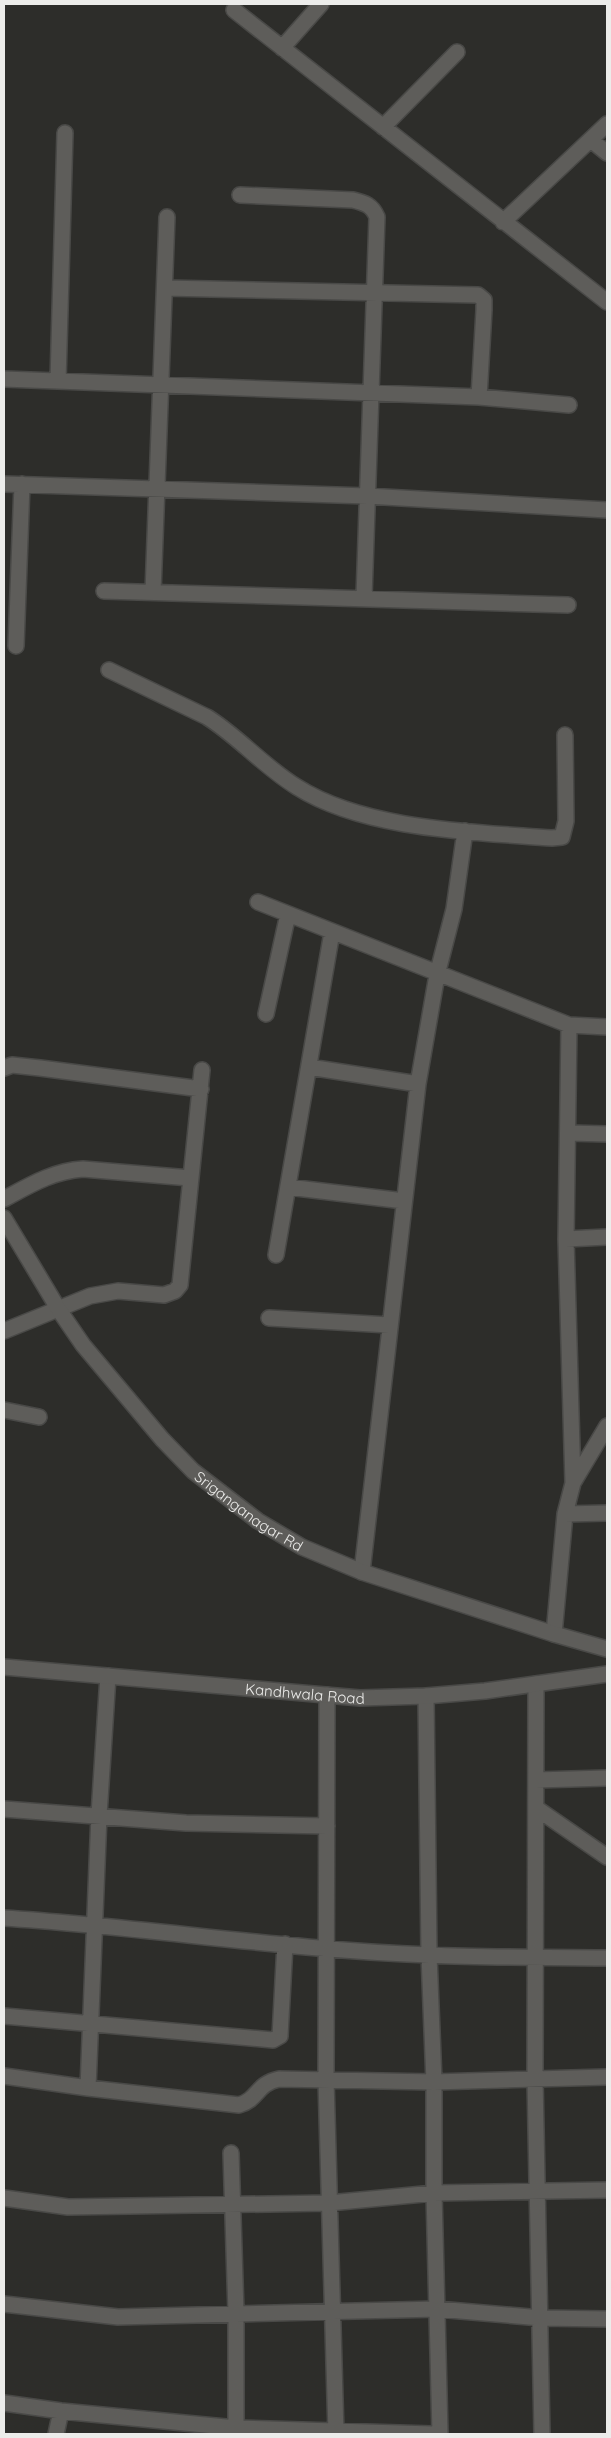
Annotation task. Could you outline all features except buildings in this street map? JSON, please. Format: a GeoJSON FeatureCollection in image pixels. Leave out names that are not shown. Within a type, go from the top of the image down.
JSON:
{"type":"FeatureCollection","features":[{"type":"Feature","properties":{"kind":"street"},"geometry":{"type":"LineString","coordinates":[[282,48],[321,4]]}},
{"type":"Feature","properties":{"kind":"street"},"geometry":{"type":"LineString","coordinates":[[234,10],[607,302]]}},
{"type":"Feature","properties":{"kind":"street"},"geometry":{"type":"LineString","coordinates":[[383,127],[457,52]]}},
{"type":"Feature","properties":{"kind":"street"},"geometry":{"type":"LineString","coordinates":[[503,222],[607,124]]}},
{"type":"Feature","properties":{"kind":"street"},"geometry":{"type":"LineString","coordinates":[[58,381],[65,133]]}},
{"type":"Feature","properties":{"kind":"street"},"geometry":{"type":"LineString","coordinates":[[591,140],[607,153]]}},
{"type":"Feature","properties":{"kind":"street"},"geometry":{"type":"LineString","coordinates":[[240,195],[353,200],[365,203],[373,209],[378,227],[370,393],[364,598]]}},
{"type":"Feature","properties":{"kind":"street"},"geometry":{"type":"LineString","coordinates":[[153,592],[167,217]]}},
{"type":"Feature","properties":{"kind":"street"},"geometry":{"type":"LineString","coordinates":[[165,288],[478,295],[484,300],[479,397]]}},
{"type":"Feature","properties":{"kind":"street"},"geometry":{"type":"LineString","coordinates":[[4,379],[479,397],[569,405]]}},
{"type":"Feature","properties":{"kind":"street"},"geometry":{"type":"LineString","coordinates":[[4,484],[367,496],[607,510]]}},
{"type":"Feature","properties":{"kind":"street"},"geometry":{"type":"LineString","coordinates":[[16,646],[22,484]]}},
{"type":"Feature","properties":{"kind":"street"},"geometry":{"type":"LineString","coordinates":[[104,591],[568,606]]}},
{"type":"Feature","properties":{"kind":"street"},"geometry":{"type":"LineString","coordinates":[[109,670],[222,726],[289,782],[321,800],[360,814],[465,831],[552,838],[562,837],[566,821],[565,735]]}},
{"type":"Feature","properties":{"kind":"street"},"geometry":{"type":"LineString","coordinates":[[362,1572],[418,1084],[437,975],[454,909],[465,831]]}},
{"type":"Feature","properties":{"kind":"street"},"geometry":{"type":"LineString","coordinates":[[258,902],[437,975],[568,1025],[607,1027]]}},
{"type":"Feature","properties":{"kind":"street"},"geometry":{"type":"LineString","coordinates":[[266,1014],[288,914]]}},
{"type":"Feature","properties":{"kind":"street"},"geometry":{"type":"LineString","coordinates":[[276,1254],[332,932]]}},
{"type":"Feature","properties":{"kind":"street"},"geometry":{"type":"LineString","coordinates":[[554,1634],[565,1514],[573,1483],[566,1239],[569,1133],[568,1025]]}},
{"type":"Feature","properties":{"kind":"street"},"geometry":{"type":"LineString","coordinates":[[4,1068],[12,1065],[40,1068],[201,1090]]}},
{"type":"Feature","properties":{"kind":"street"},"geometry":{"type":"LineString","coordinates":[[308,1067],[418,1084]]}},
{"type":"Feature","properties":{"kind":"street"},"geometry":{"type":"LineString","coordinates":[[4,1331],[104,1292],[118,1291],[164,1296],[175,1291],[180,1285],[202,1070]]}},
{"type":"Feature","properties":{"kind":"street"},"geometry":{"type":"LineString","coordinates":[[569,1133],[607,1134]]}},
{"type":"Feature","properties":{"kind":"street"},"geometry":{"type":"LineString","coordinates":[[4,1200],[39,1180],[66,1170],[83,1169],[190,1178]]}},
{"type":"Feature","properties":{"kind":"street"},"geometry":{"type":"LineString","coordinates":[[288,1186],[404,1201]]}},
{"type":"Feature","properties":{"kind":"street","name":"Sriganganagar Rd"},"geometry":{"type":"LineString","coordinates":[[4,1218],[59,1310],[84,1345],[162,1439],[193,1471],[258,1521],[302,1547],[362,1572],[554,1634],[607,1649]]}},
{"type":"Feature","properties":{"kind":"street"},"geometry":{"type":"LineString","coordinates":[[566,1239],[607,1237]]}},
{"type":"Feature","properties":{"kind":"street"},"geometry":{"type":"LineString","coordinates":[[269,1318],[389,1325]]}},
{"type":"Feature","properties":{"kind":"street"},"geometry":{"type":"LineString","coordinates":[[4,1410],[39,1417]]}},
{"type":"Feature","properties":{"kind":"street"},"geometry":{"type":"LineString","coordinates":[[573,1483],[607,1426]]}},
{"type":"Feature","properties":{"kind":"street"},"geometry":{"type":"LineString","coordinates":[[565,1514],[607,1513]]}},
{"type":"Feature","properties":{"kind":"street","name":"Kandhwala Road"},"geometry":{"type":"LineString","coordinates":[[4,1667],[360,1698],[426,1696],[607,1674]]}},
{"type":"Feature","properties":{"kind":"street"},"geometry":{"type":"LineString","coordinates":[[88,2088],[99,1815],[108,1676]]}},
{"type":"Feature","properties":{"kind":"street"},"geometry":{"type":"LineString","coordinates":[[536,1684],[535,2079],[544,2434],[537,2434]]}},
{"type":"Feature","properties":{"kind":"street"},"geometry":{"type":"LineString","coordinates":[[327,1695],[326,2080],[336,2433]]}},
{"type":"Feature","properties":{"kind":"street"},"geometry":{"type":"LineString","coordinates":[[426,1696],[429,1955],[434,2082],[434,2193],[440,2434]]}},
{"type":"Feature","properties":{"kind":"street"},"geometry":{"type":"LineString","coordinates":[[536,1780],[607,1778]]}},
{"type":"Feature","properties":{"kind":"street"},"geometry":{"type":"LineString","coordinates":[[536,1808],[607,1858]]}},
{"type":"Feature","properties":{"kind":"street"},"geometry":{"type":"LineString","coordinates":[[4,1809],[186,1823],[327,1826]]}},
{"type":"Feature","properties":{"kind":"street"},"geometry":{"type":"LineString","coordinates":[[4,1918],[96,1924],[327,1948],[429,1955],[607,1958]]}},
{"type":"Feature","properties":{"kind":"street"},"geometry":{"type":"LineString","coordinates":[[4,2016],[273,2040],[280,2036],[285,1944]]}},
{"type":"Feature","properties":{"kind":"street"},"geometry":{"type":"LineString","coordinates":[[4,2076],[88,2088],[239,2105],[248,2102],[268,2082],[279,2080],[434,2082],[607,2077]]}},
{"type":"Feature","properties":{"kind":"street"},"geometry":{"type":"LineString","coordinates":[[231,2153],[236,2313],[236,2431]]}},
{"type":"Feature","properties":{"kind":"street"},"geometry":{"type":"LineString","coordinates":[[4,2198],[68,2207],[329,2203],[434,2193],[607,2190]]}},
{"type":"Feature","properties":{"kind":"street"},"geometry":{"type":"LineString","coordinates":[[4,2304],[118,2317],[437,2309],[540,2318],[607,2320]]}},
{"type":"Feature","properties":{"kind":"street"},"geometry":{"type":"LineString","coordinates":[[4,2403],[236,2431],[432,2434]]}},
{"type":"Feature","properties":{"kind":"street"},"geometry":{"type":"LineString","coordinates":[[56,2434],[61,2411]]}}]}
